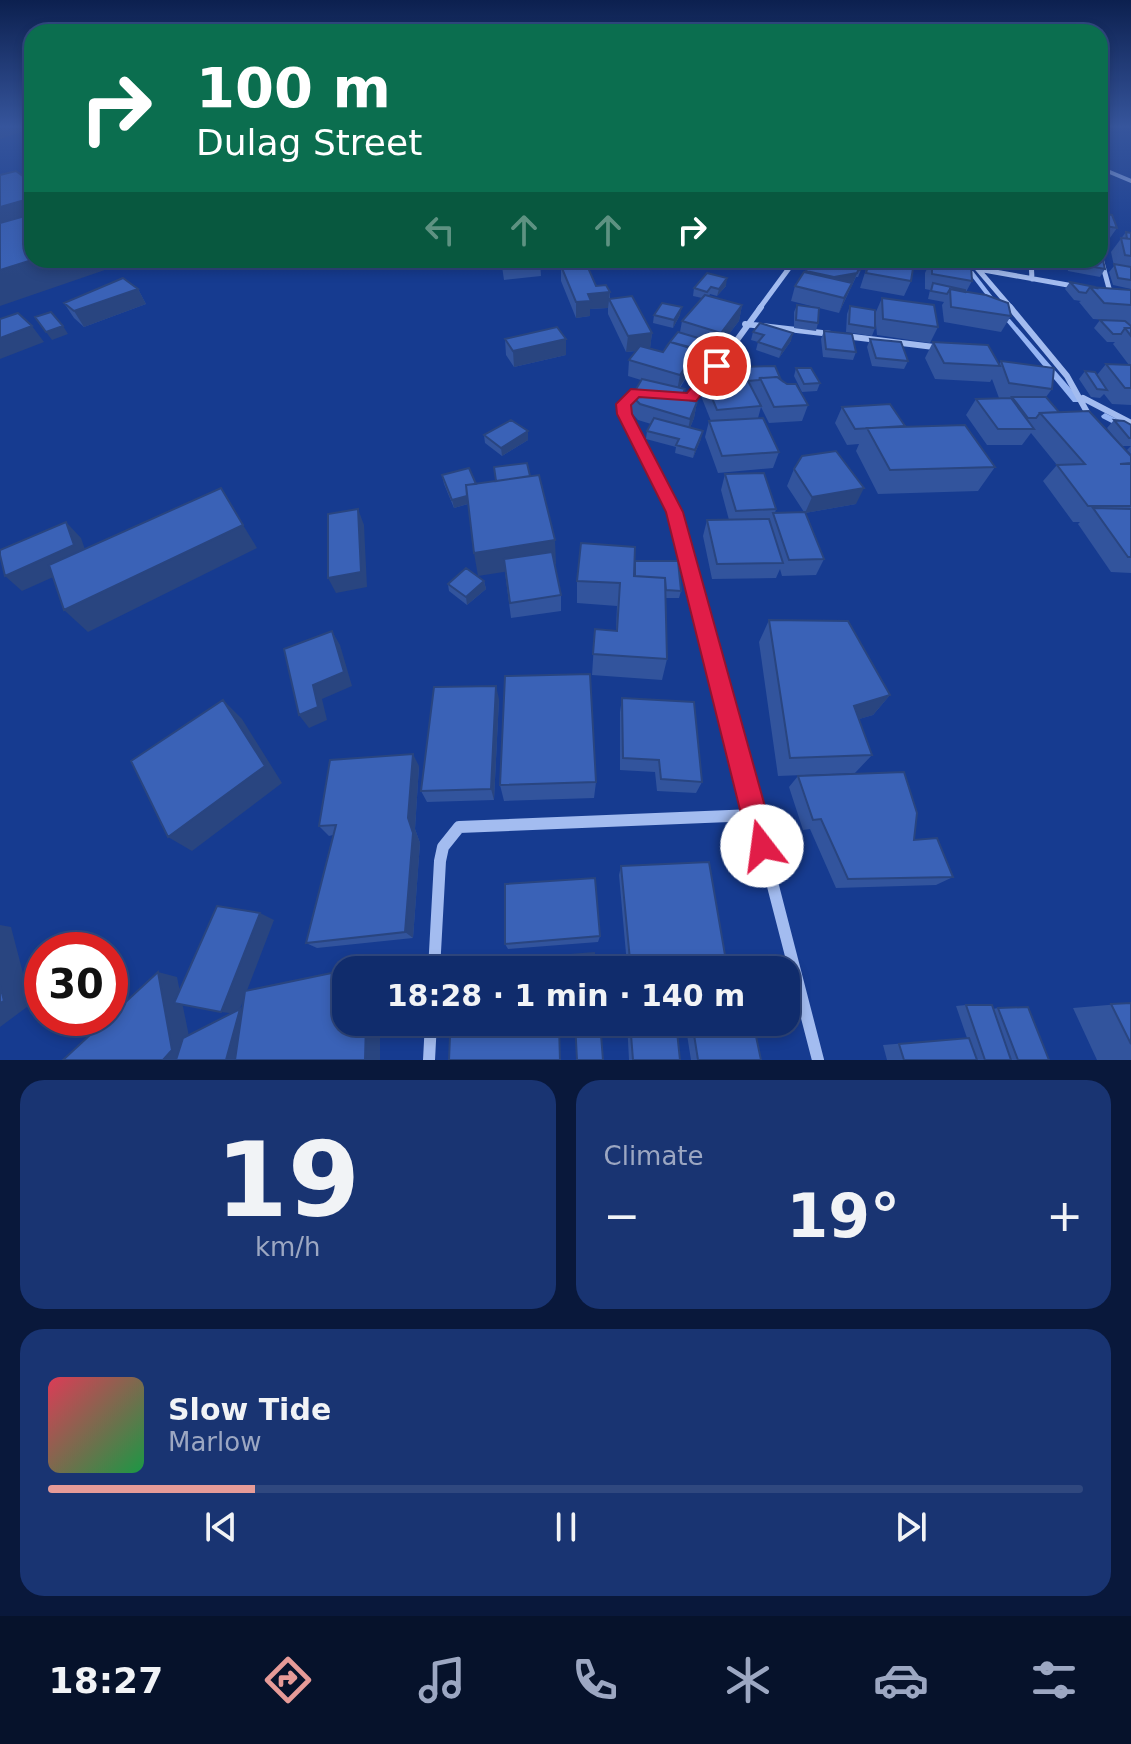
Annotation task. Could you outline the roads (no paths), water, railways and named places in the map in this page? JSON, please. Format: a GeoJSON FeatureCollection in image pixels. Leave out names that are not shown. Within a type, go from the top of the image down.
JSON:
{"type":"FeatureCollection","features":[{"type":"Feature","properties":{"kind":"street"},"geometry":{"type":"LineString","coordinates":[[672,398],[697,395],[745,324],[789,268]]}},
{"type":"Feature","properties":{"kind":"street"},"geometry":{"type":"LineString","coordinates":[[970,268],[1123,295]]}},
{"type":"Feature","properties":{"kind":"street"},"geometry":{"type":"LineString","coordinates":[[1031,268],[1032,279]]}},
{"type":"Feature","properties":{"kind":"street"},"geometry":{"type":"LineString","coordinates":[[1104,268],[1110,292]]}},
{"type":"Feature","properties":{"kind":"street"},"geometry":{"type":"LineString","coordinates":[[977,269],[1055,357],[1082,398],[1098,433]]}},
{"type":"Feature","properties":{"kind":"street"},"geometry":{"type":"LineString","coordinates":[[745,324],[947,348]]}},
{"type":"Feature","properties":{"kind":"street"},"geometry":{"type":"LineString","coordinates":[[659,395],[636,392],[623,404],[624,414],[674,512],[682,538],[818,1060]]}},
{"type":"Feature","properties":{"kind":"street"},"geometry":{"type":"LineString","coordinates":[[1082,398],[1131,423]]}},
{"type":"Feature","properties":{"kind":"street"},"geometry":{"type":"LineString","coordinates":[[435,956],[440,861],[451,835],[459,827],[472,824],[754,815]]}},
{"type":"Feature","properties":{"kind":"street"},"geometry":{"type":"LineString","coordinates":[[429,1060],[430,1036]]}},
{"type":"Feature","properties":{"kind":"waterway"},"geometry":{"type":"LineString","coordinates":[[971,272],[997,306]]}},
{"type":"Feature","properties":{"kind":"waterway"},"geometry":{"type":"LineString","coordinates":[[1008,320],[1076,400]]}},
{"type":"Feature","properties":{"kind":"waterway"},"geometry":{"type":"LineString","coordinates":[[1105,416],[1131,430]]}}]}
